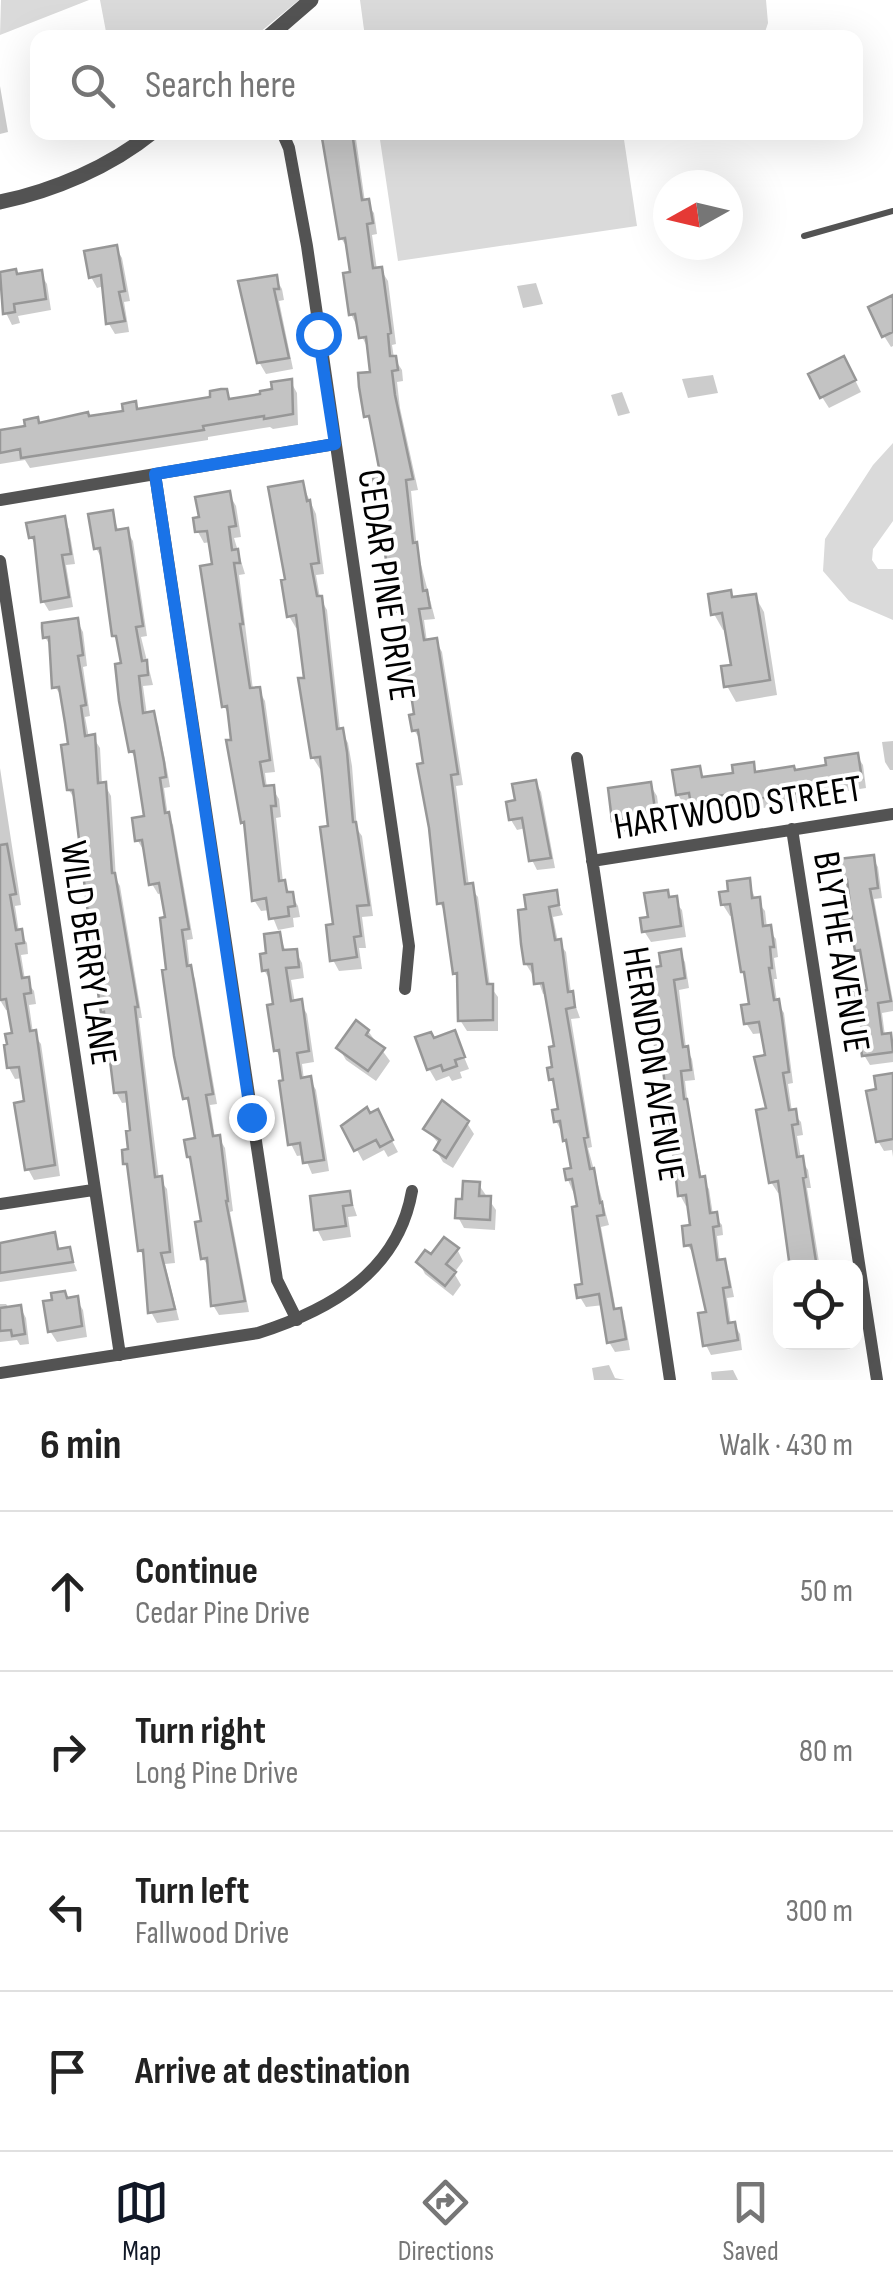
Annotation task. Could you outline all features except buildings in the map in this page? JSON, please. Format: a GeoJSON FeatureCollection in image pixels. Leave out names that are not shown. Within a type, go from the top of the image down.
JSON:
{"type":"FeatureCollection","features":[{"type":"Feature","properties":{"kind":"street"},"geometry":{"type":"LineString","coordinates":[[276,30],[311,0]]}},
{"type":"Feature","properties":{"kind":"street"},"geometry":{"type":"LineString","coordinates":[[0,202],[74,178],[139,140]]}},
{"type":"Feature","properties":{"kind":"street","name":"CEDAR PINE DRIVE"},"geometry":{"type":"LineString","coordinates":[[286,140],[298,186],[410,946],[405,989]]}},
{"type":"Feature","properties":{"kind":"street"},"geometry":{"type":"LineString","coordinates":[[0,500],[335,444]]}},
{"type":"Feature","properties":{"kind":"street"},"geometry":{"type":"LineString","coordinates":[[155,474],[277,1280],[297,1320]]}},
{"type":"Feature","properties":{"kind":"street","name":"WILD BERRY LANE"},"geometry":{"type":"LineString","coordinates":[[0,560],[120,1354]]}},
{"type":"Feature","properties":{"kind":"street","name":"HERNDON AVENUE"},"geometry":{"type":"LineString","coordinates":[[576,758],[670,1380]]}},
{"type":"Feature","properties":{"kind":"street","name":"HARTWOOD STREET"},"geometry":{"type":"LineString","coordinates":[[592,861],[893,814]]}},
{"type":"Feature","properties":{"kind":"street","name":"BLYTHE AVENUE"},"geometry":{"type":"LineString","coordinates":[[792,829],[877,1380]]}},
{"type":"Feature","properties":{"kind":"street"},"geometry":{"type":"LineString","coordinates":[[0,1204],[93,1190]]}},
{"type":"Feature","properties":{"kind":"street"},"geometry":{"type":"LineString","coordinates":[[0,1373],[258,1334],[297,1320],[334,1302],[366,1276],[407,1220],[412,1191]]}},
{"type":"Feature","properties":{"kind":"lane"},"geometry":{"type":"LineString","coordinates":[[804,236],[893,211]]}},
{"type":"Feature","properties":{"kind":"shaded area"},"geometry":{"type":"Polygon","coordinates":[[[1,0],[89,0],[0,35],[1,0]]]}},
{"type":"Feature","properties":{"kind":"shaded area"},"geometry":{"type":"Polygon","coordinates":[[[100,0],[299,0],[263,30],[106,30],[100,0]]]}},
{"type":"Feature","properties":{"kind":"shaded area"},"geometry":{"type":"Polygon","coordinates":[[[360,0],[766,0],[768,23],[766,30],[364,30],[360,0]]]}},
{"type":"Feature","properties":{"kind":"shaded area"},"geometry":{"type":"Polygon","coordinates":[[[380,140],[624,140],[637,226],[398,261],[380,140]]]}},
{"type":"Feature","properties":{"kind":"shaded area"},"geometry":{"type":"Polygon","coordinates":[[[893,443],[893,521],[873,549],[872,560],[878,569],[893,569],[893,620],[849,601],[823,571],[825,539],[873,465],[893,443]]]}},
{"type":"Feature","properties":{"kind":"route"},"geometry":{"type":"LineString","coordinates":[[251,1117],[155,474],[335,444],[318,334]]}}]}
